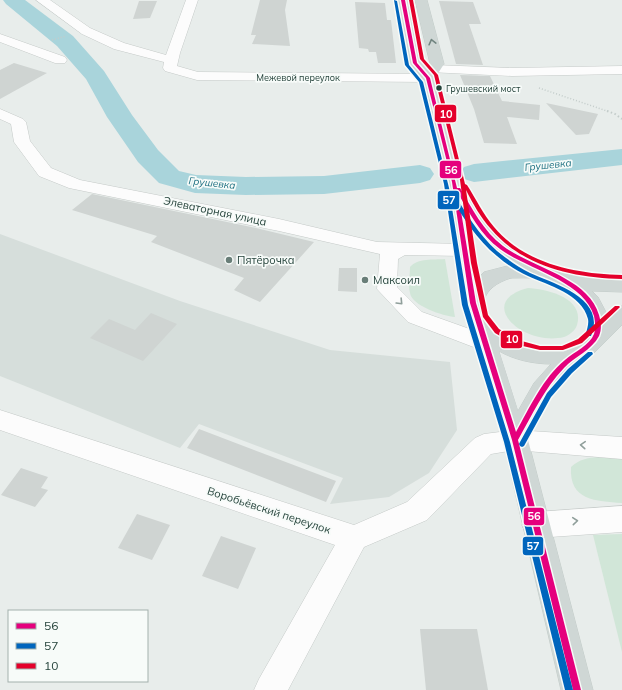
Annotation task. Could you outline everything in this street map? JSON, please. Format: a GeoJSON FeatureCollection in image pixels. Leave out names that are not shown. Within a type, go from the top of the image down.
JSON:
{"type":"FeatureCollection","features":[{"type":"Feature","properties":{"kind":"main road"},"geometry":{"type":"LineString","coordinates":[[403,0],[415,63],[431,74]]}},
{"type":"Feature","properties":{"kind":"main road"},"geometry":{"type":"LineString","coordinates":[[421,0],[437,64],[431,74],[446,151],[454,182],[464,250],[476,312],[484,343],[515,440],[577,690]]}},
{"type":"Feature","properties":{"kind":"main road"},"geometry":{"type":"LineString","coordinates":[[454,182],[478,222],[489,236],[502,247],[531,266],[555,276],[576,287],[591,302],[599,318],[591,342],[564,356],[539,356],[513,349],[492,336],[476,312],[478,288],[491,277],[510,271],[532,270],[555,276],[597,285],[622,285]]}},
{"type":"Feature","properties":{"kind":"main road"},"geometry":{"type":"LineString","coordinates":[[515,440],[542,390],[564,365],[622,313]]}},
{"type":"Feature","properties":{"kind":"street","name":"Межевой переулок"},"geometry":{"type":"LineString","coordinates":[[42,0],[86,31],[119,46],[171,64],[197,76],[431,74],[622,70]]}},
{"type":"Feature","properties":{"kind":"street"},"geometry":{"type":"LineString","coordinates":[[171,64],[192,0]]}},
{"type":"Feature","properties":{"kind":"street"},"geometry":{"type":"LineString","coordinates":[[0,38],[60,60]]}},
{"type":"Feature","properties":{"kind":"street","name":"Элеваторная улица"},"geometry":{"type":"LineString","coordinates":[[0,113],[18,122],[22,142],[45,172],[74,184],[280,225],[377,248],[464,250]]}},
{"type":"Feature","properties":{"kind":"street"},"geometry":{"type":"LineString","coordinates":[[401,249],[388,256],[387,289],[415,317],[484,343]]}},
{"type":"Feature","properties":{"kind":"street","name":"Воробьёвский переулок"},"geometry":{"type":"LineString","coordinates":[[0,420],[354,538]]}},
{"type":"Feature","properties":{"kind":"street"},"geometry":{"type":"LineString","coordinates":[[270,690],[354,538],[418,511],[484,445],[515,440],[622,448]]}},
{"type":"Feature","properties":{"kind":"street"},"geometry":{"type":"LineString","coordinates":[[536,525],[613,518],[622,519]]}},
{"type":"Feature","properties":{"kind":"path"},"geometry":{"type":"LineString","coordinates":[[46,41],[71,35]]}},
{"type":"Feature","properties":{"kind":"path"},"geometry":{"type":"LineString","coordinates":[[512,72],[522,81],[615,114],[622,119]]}},
{"type":"Feature","properties":{"kind":"shaded area"},"geometry":{"type":"Polygon","coordinates":[[[0,234],[180,301],[330,350],[450,362],[457,430],[429,473],[389,497],[330,504],[343,478],[199,424],[180,448],[0,376],[0,234]]]}},
{"type":"Feature","properties":{"kind":"green space"},"geometry":{"type":"Polygon","coordinates":[[[445,259],[455,317],[443,315],[422,306],[412,298],[409,290],[410,267],[413,264],[426,260],[445,259]]]}},
{"type":"Feature","properties":{"kind":"green space"},"geometry":{"type":"Polygon","coordinates":[[[528,288],[545,290],[554,293],[570,302],[575,308],[578,316],[577,325],[570,334],[564,337],[548,338],[533,336],[520,330],[510,322],[505,312],[505,303],[512,295],[528,288]]]}},
{"type":"Feature","properties":{"kind":"green space"},"geometry":{"type":"Polygon","coordinates":[[[598,457],[622,459],[622,503],[594,500],[579,493],[574,487],[571,467],[584,459],[598,457]]]}},
{"type":"Feature","properties":{"kind":"green space"},"geometry":{"type":"Polygon","coordinates":[[[622,534],[622,652],[593,535],[622,534]]]}},
{"type":"Feature","properties":{"kind":"building"},"geometry":{"type":"Polygon","coordinates":[[[260,0],[287,0],[285,10],[290,46],[252,44],[256,35],[251,35],[260,0]]]}},
{"type":"Feature","properties":{"kind":"building"},"geometry":{"type":"Polygon","coordinates":[[[139,1],[157,1],[150,18],[133,19],[139,1]]]}},
{"type":"Feature","properties":{"kind":"building"},"geometry":{"type":"Polygon","coordinates":[[[439,1],[473,2],[481,24],[469,24],[483,65],[456,64],[439,1]]]}},
{"type":"Feature","properties":{"kind":"building"},"geometry":{"type":"Polygon","coordinates":[[[355,2],[385,3],[387,20],[391,20],[396,63],[378,63],[376,52],[369,52],[368,49],[359,48],[355,2]]]}},
{"type":"Feature","properties":{"kind":"building"},"geometry":{"type":"Polygon","coordinates":[[[14,63],[47,73],[0,99],[0,70],[14,63]]]}},
{"type":"Feature","properties":{"kind":"building"},"geometry":{"type":"Polygon","coordinates":[[[460,75],[490,76],[502,101],[540,105],[539,120],[507,117],[517,144],[484,143],[474,109],[460,75]]]}},
{"type":"Feature","properties":{"kind":"building"},"geometry":{"type":"Polygon","coordinates":[[[546,103],[598,114],[589,134],[576,135],[546,103]]]}},
{"type":"Feature","properties":{"kind":"building"},"geometry":{"type":"Polygon","coordinates":[[[92,194],[256,228],[314,242],[260,302],[234,290],[244,278],[151,242],[157,236],[72,210],[92,194]]]}},
{"type":"Feature","properties":{"kind":"building"},"geometry":{"type":"Polygon","coordinates":[[[339,268],[357,268],[357,292],[338,291],[339,268]]]}},
{"type":"Feature","properties":{"kind":"building"},"geometry":{"type":"Polygon","coordinates":[[[151,313],[177,324],[143,361],[90,338],[109,319],[135,330],[151,313]]]}},
{"type":"Feature","properties":{"kind":"building"},"geometry":{"type":"Polygon","coordinates":[[[199,429],[336,481],[326,502],[187,448],[199,429]]]}},
{"type":"Feature","properties":{"kind":"building"},"geometry":{"type":"Polygon","coordinates":[[[21,468],[48,477],[41,488],[48,490],[35,507],[1,495],[21,468]]]}},
{"type":"Feature","properties":{"kind":"building"},"geometry":{"type":"Polygon","coordinates":[[[137,514],[170,525],[152,560],[118,548],[137,514]]]}},
{"type":"Feature","properties":{"kind":"building"},"geometry":{"type":"Polygon","coordinates":[[[221,536],[256,548],[238,589],[202,576],[221,536]]]}},
{"type":"Feature","properties":{"kind":"building"},"geometry":{"type":"Polygon","coordinates":[[[420,629],[477,629],[488,690],[426,690],[420,629]]]}},
{"type":"Feature","properties":{"kind":"waterway","name":"Грушевка"},"geometry":{"type":"LineString","coordinates":[[13,0],[65,41],[96,76],[120,117],[148,156],[169,177],[195,184],[246,186],[324,185],[420,174]]}},
{"type":"Feature","properties":{"kind":"waterway","name":"Грушевка"},"geometry":{"type":"LineString","coordinates":[[474,173],[622,157]]}},
{"type":"Feature","properties":{"kind":"transit line","name":"56"},"geometry":{"type":"LineString","coordinates":[[403,0],[415,63],[428,78],[454,182],[473,303],[515,440],[577,690]]}},
{"type":"Feature","properties":{"kind":"transit line","name":"10"},"geometry":{"type":"LineString","coordinates":[[411,0],[422,59],[436,75],[462,180],[474,263],[485,316],[497,331],[516,342],[540,348],[563,348],[580,341],[617,307]]}},
{"type":"Feature","properties":{"kind":"transit line","name":"57"},"geometry":{"type":"LineString","coordinates":[[395,1],[407,65],[421,82],[446,184],[465,305],[507,442],[569,690]]}},
{"type":"Feature","properties":{"kind":"transit line","name":"10"},"geometry":{"type":"LineString","coordinates":[[465,185],[493,229],[520,251],[536,260],[570,271],[587,275],[622,277]]}},
{"type":"Feature","properties":{"kind":"transit line","name":"56"},"geometry":{"type":"LineString","coordinates":[[458,189],[477,220],[494,241],[513,255],[573,286],[585,296],[594,308],[598,321],[598,331],[593,341],[566,362],[555,374],[536,402],[515,440]]}},
{"type":"Feature","properties":{"kind":"transit line","name":"57"},"geometry":{"type":"LineString","coordinates":[[451,193],[476,232],[488,246],[511,264],[528,274],[565,290],[581,302],[591,319],[589,334]]}},
{"type":"Feature","properties":{"kind":"transit line","name":"57"},"geometry":{"type":"LineString","coordinates":[[522,444],[549,395],[570,371],[590,354]]}},
{"type":"Feature","properties":{"kind":"place","name":"Грушевский мост"},"geometry":{"type":"Point","coordinates":[439,88]}},
{"type":"Feature","properties":{"kind":"place","name":"Пятёрочка"},"geometry":{"type":"Point","coordinates":[229,260]}},
{"type":"Feature","properties":{"kind":"place","name":"Максоил"},"geometry":{"type":"Point","coordinates":[365,280]}}]}
